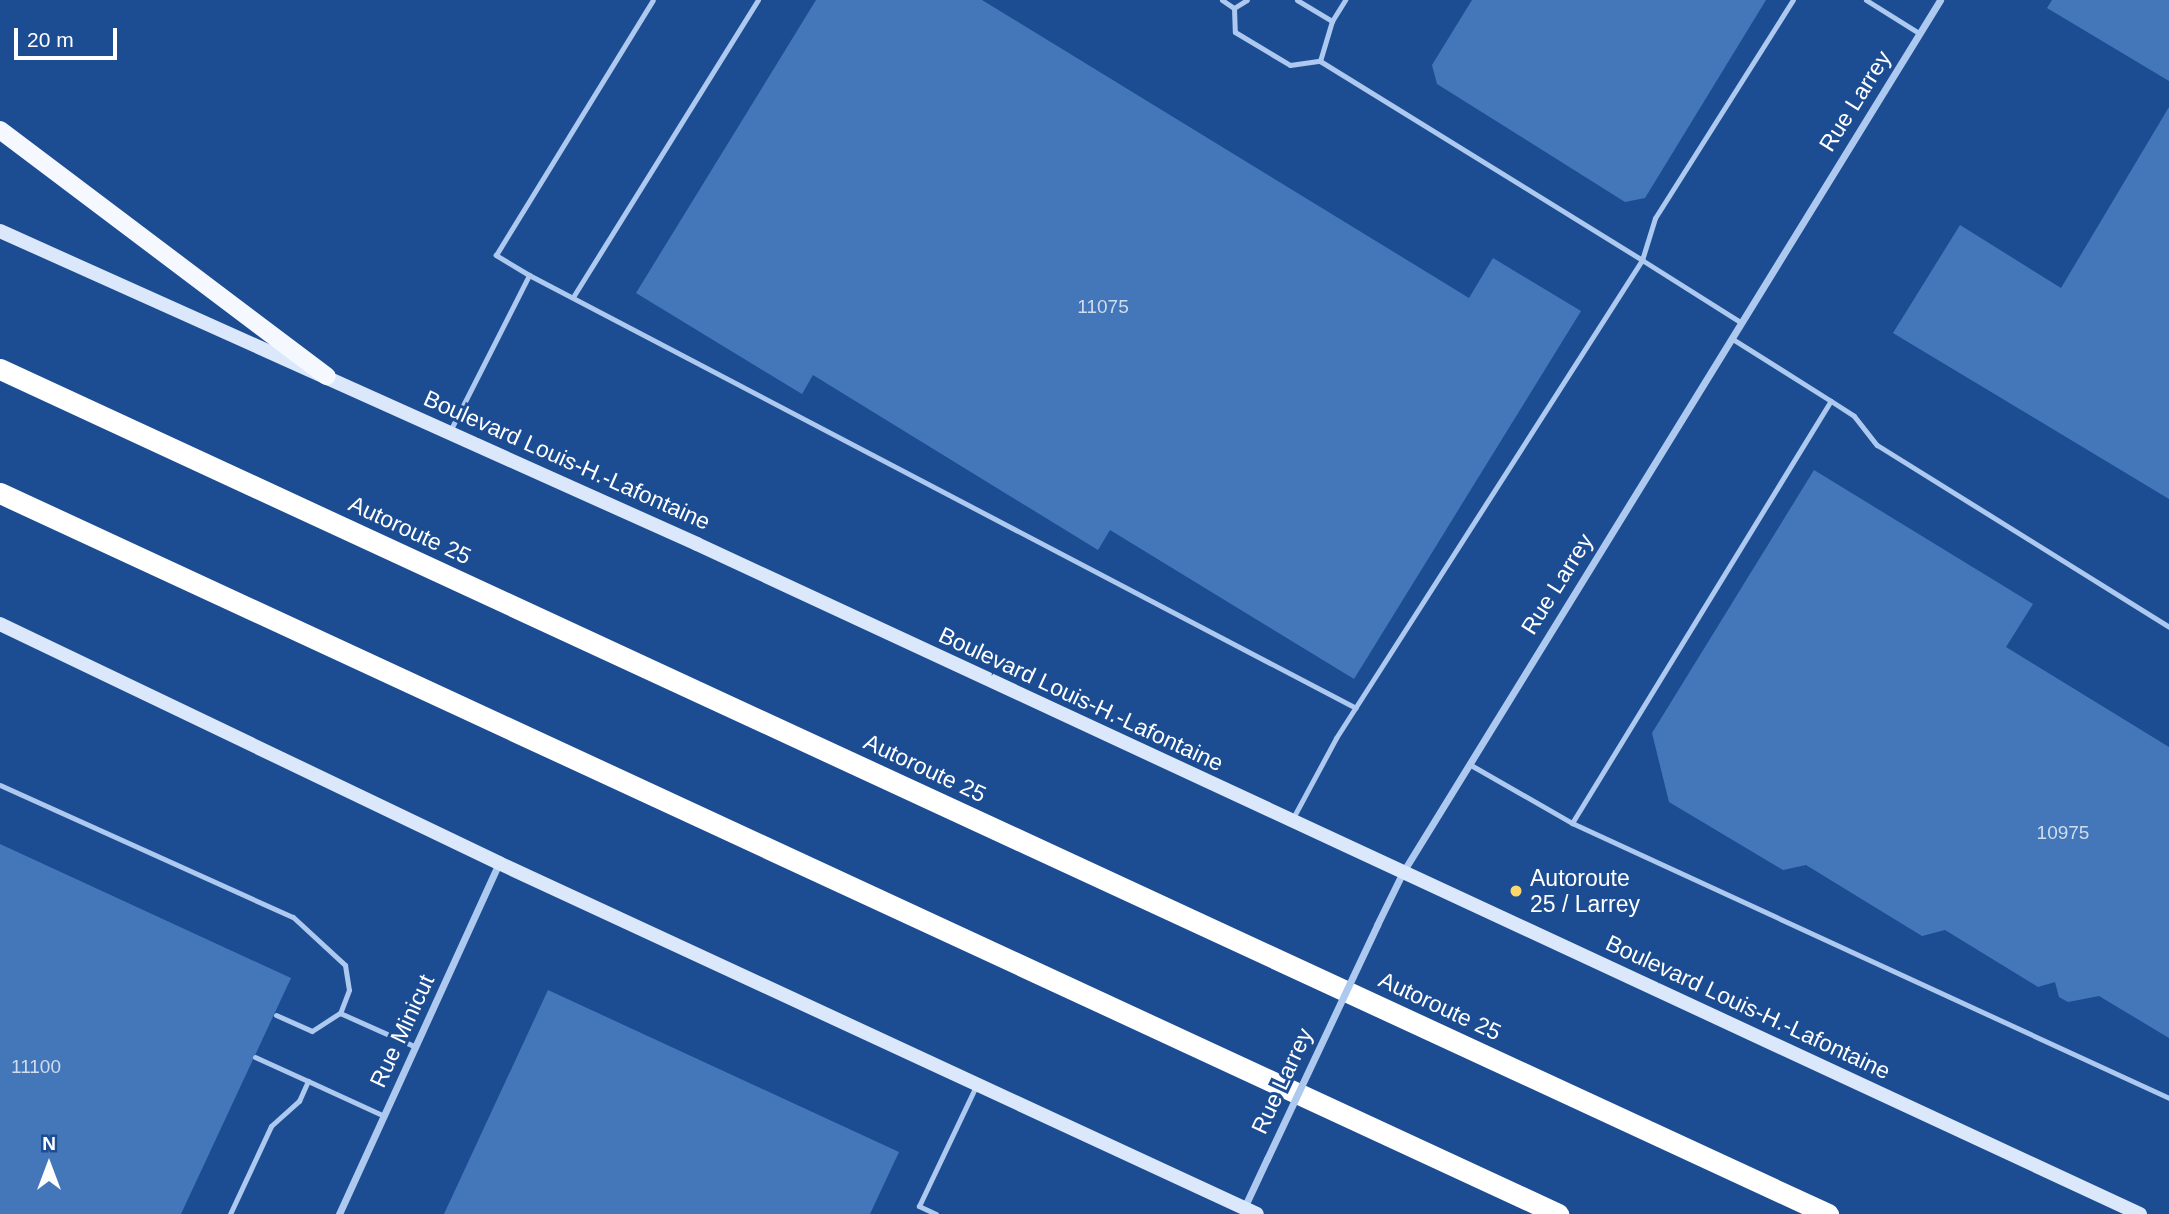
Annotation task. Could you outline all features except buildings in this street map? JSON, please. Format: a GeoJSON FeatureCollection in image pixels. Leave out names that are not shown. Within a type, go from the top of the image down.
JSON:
{"type":"FeatureCollection","features":[{"type":"Feature","properties":{"kind":"highway","name":"Autoroute 25"},"geometry":{"type":"LineString","coordinates":[[0,369],[1828,1214]]}},
{"type":"Feature","properties":{"kind":"highway"},"geometry":{"type":"LineString","coordinates":[[0,493],[1558,1214]]}},
{"type":"Feature","properties":{"kind":"main road"},"geometry":{"type":"LineString","coordinates":[[0,130],[327,376]]}},
{"type":"Feature","properties":{"kind":"main road","name":"Boulevard Louis-H.-Lafontaine"},"geometry":{"type":"LineString","coordinates":[[0,231],[450,431],[2140,1214]]}},
{"type":"Feature","properties":{"kind":"main road"},"geometry":{"type":"LineString","coordinates":[[0,624],[499,863],[1250,1211]]}},
{"type":"Feature","properties":{"kind":"street","name":"Rue Larrey"},"geometry":{"type":"LineString","coordinates":[[1250,1211],[1266,1159],[1403,872],[1940,0]]}},
{"type":"Feature","properties":{"kind":"street","name":"Rue Minicut"},"geometry":{"type":"LineString","coordinates":[[339,1214],[499,863]]}},
{"type":"Feature","properties":{"kind":"lane"},"geometry":{"type":"LineString","coordinates":[[653,0],[496,255],[529,275],[1356,708]]}},
{"type":"Feature","properties":{"kind":"lane"},"geometry":{"type":"LineString","coordinates":[[573,297],[758,0]]}},
{"type":"Feature","properties":{"kind":"lane"},"geometry":{"type":"LineString","coordinates":[[1222,0],[1234,8]]}},
{"type":"Feature","properties":{"kind":"lane"},"geometry":{"type":"LineString","coordinates":[[1234,8],[1247,0]]}},
{"type":"Feature","properties":{"kind":"lane"},"geometry":{"type":"LineString","coordinates":[[1297,0],[1332,21]]}},
{"type":"Feature","properties":{"kind":"lane"},"geometry":{"type":"LineString","coordinates":[[1320,61],[1332,21],[1345,0]]}},
{"type":"Feature","properties":{"kind":"lane"},"geometry":{"type":"LineString","coordinates":[[1291,821],[1356,708],[1642,260],[1655,218],[1793,0]]}},
{"type":"Feature","properties":{"kind":"lane"},"geometry":{"type":"LineString","coordinates":[[1866,0],[1919,33]]}},
{"type":"Feature","properties":{"kind":"lane"},"geometry":{"type":"LineString","coordinates":[[1234,8],[1235,32],[1290,65],[1320,61],[1740,322]]}},
{"type":"Feature","properties":{"kind":"lane"},"geometry":{"type":"LineString","coordinates":[[450,431],[529,275]]}},
{"type":"Feature","properties":{"kind":"lane"},"geometry":{"type":"LineString","coordinates":[[1731,338],[1854,416],[1877,445],[2169,627]]}},
{"type":"Feature","properties":{"kind":"lane"},"geometry":{"type":"LineString","coordinates":[[1572,823],[1831,401]]}},
{"type":"Feature","properties":{"kind":"lane"},"geometry":{"type":"LineString","coordinates":[[1469,764],[1572,823],[2169,1098]]}},
{"type":"Feature","properties":{"kind":"lane"},"geometry":{"type":"LineString","coordinates":[[0,785],[293,917],[345,965],[349,990],[340,1013],[312,1031],[276,1015]]}},
{"type":"Feature","properties":{"kind":"lane"},"geometry":{"type":"LineString","coordinates":[[340,1013],[416,1048]]}},
{"type":"Feature","properties":{"kind":"lane"},"geometry":{"type":"LineString","coordinates":[[255,1057],[384,1116]]}},
{"type":"Feature","properties":{"kind":"lane"},"geometry":{"type":"LineString","coordinates":[[230,1214],[271,1126],[299,1101],[308,1081]]}},
{"type":"Feature","properties":{"kind":"lane"},"geometry":{"type":"LineString","coordinates":[[915,1214],[976,1085]]}},
{"type":"Feature","properties":{"kind":"lane"},"geometry":{"type":"LineString","coordinates":[[919,1206],[936,1214]]}},
{"type":"Feature","properties":{"kind":"place","name":"Autoroute 25 / Larrey"},"geometry":{"type":"Point","coordinates":[1516,891]}}]}
